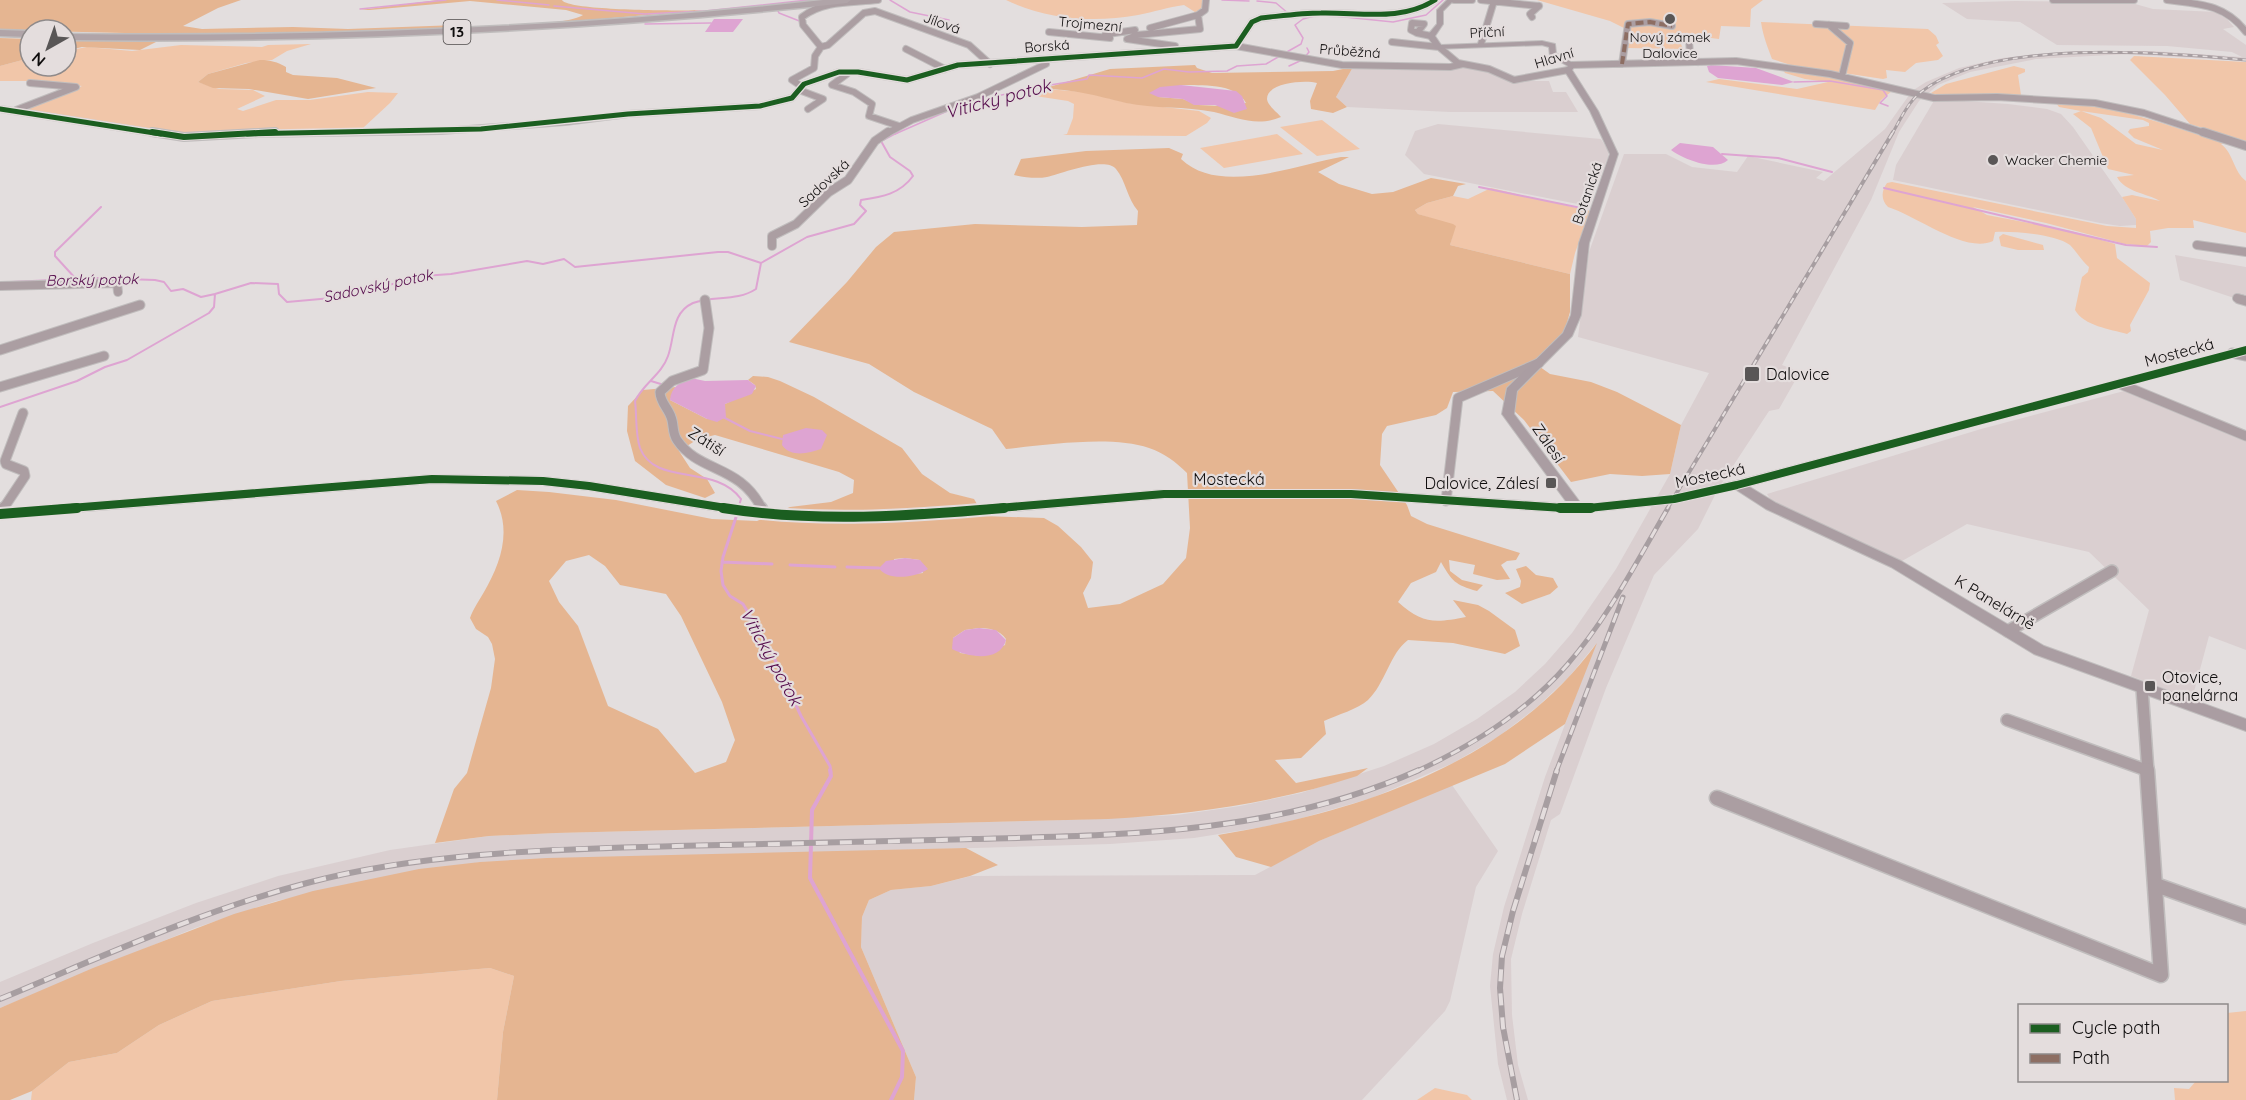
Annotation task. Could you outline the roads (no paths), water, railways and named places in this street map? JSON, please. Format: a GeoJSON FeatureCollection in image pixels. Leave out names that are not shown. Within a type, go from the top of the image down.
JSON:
{"type":"FeatureCollection","features":[{"type":"Feature","properties":{"kind":"highway","name":"13"},"geometry":{"type":"LineString","coordinates":[[78,36],[236,36],[468,30],[655,17],[828,0]]}},
{"type":"Feature","properties":{"kind":"highway","name":"13"},"geometry":{"type":"LineString","coordinates":[[78,36],[232,39],[466,32],[655,19],[847,0]]}},
{"type":"Feature","properties":{"kind":"highway"},"geometry":{"type":"LineString","coordinates":[[0,34],[18,35]]}},
{"type":"Feature","properties":{"kind":"street"},"geometry":{"type":"LineString","coordinates":[[808,109],[823,99],[800,88],[792,80],[814,68],[815,56],[821,47],[802,26],[802,17],[825,6],[878,0]]}},
{"type":"Feature","properties":{"kind":"street"},"geometry":{"type":"LineString","coordinates":[[1106,37],[1105,35],[1108,34],[1157,27],[1198,15],[1205,10],[1206,0]]}},
{"type":"Feature","properties":{"kind":"street"},"geometry":{"type":"LineString","coordinates":[[1236,46],[1252,22],[1261,18],[1324,13],[1388,14],[1427,8],[1435,0]]}},
{"type":"Feature","properties":{"kind":"street"},"geometry":{"type":"LineString","coordinates":[[1417,33],[1424,24],[1412,23],[1411,30],[1417,33],[1431,36],[1440,24],[1440,10],[1452,0],[1472,0]]}},
{"type":"Feature","properties":{"kind":"street"},"geometry":{"type":"LineString","coordinates":[[1482,0],[1539,6],[1530,14],[1532,17]]}},
{"type":"Feature","properties":{"kind":"street"},"geometry":{"type":"LineString","coordinates":[[2053,0],[2134,0]]}},
{"type":"Feature","properties":{"kind":"street"},"geometry":{"type":"LineString","coordinates":[[2167,0],[2209,5],[2237,20],[2246,33]]}},
{"type":"Feature","properties":{"kind":"street"},"geometry":{"type":"LineString","coordinates":[[2209,5],[2216,0]]}},
{"type":"Feature","properties":{"kind":"street"},"geometry":{"type":"LineString","coordinates":[[1481,44],[1494,1]]}},
{"type":"Feature","properties":{"kind":"street","name":"Jílová"},"geometry":{"type":"LineString","coordinates":[[821,47],[828,45],[864,13],[875,11],[969,45],[990,64]]}},
{"type":"Feature","properties":{"kind":"street"},"geometry":{"type":"LineString","coordinates":[[1128,39],[1137,35],[1200,29],[1198,15]]}},
{"type":"Feature","properties":{"kind":"street"},"geometry":{"type":"LineString","coordinates":[[1622,64],[1628,24],[1650,22],[1672,26]]}},
{"type":"Feature","properties":{"kind":"street"},"geometry":{"type":"LineString","coordinates":[[1816,24],[1846,26]]}},
{"type":"Feature","properties":{"kind":"street"},"geometry":{"type":"LineString","coordinates":[[1829,25],[1850,43],[1842,76]]}},
{"type":"Feature","properties":{"kind":"street","name":"Trojmezní"},"geometry":{"type":"LineString","coordinates":[[1049,32],[1128,39]]}},
{"type":"Feature","properties":{"kind":"street"},"geometry":{"type":"LineString","coordinates":[[2246,33],[2237,33],[2246,39]]}},
{"type":"Feature","properties":{"kind":"street","name":"Hlavní"},"geometry":{"type":"LineString","coordinates":[[1431,36],[1452,60],[1489,69],[1515,80],[1583,63],[1753,63],[1842,76],[1922,96],[2004,97],[2095,103],[2144,113],[2246,146]]}},
{"type":"Feature","properties":{"kind":"street"},"geometry":{"type":"LineString","coordinates":[[1128,39],[1191,49]]}},
{"type":"Feature","properties":{"kind":"street"},"geometry":{"type":"LineString","coordinates":[[1689,40],[1690,54],[1698,62]]}},
{"type":"Feature","properties":{"kind":"street","name":"Příční"},"geometry":{"type":"LineString","coordinates":[[1392,42],[1439,46],[1548,44],[1552,45],[1552,54],[1570,68]]}},
{"type":"Feature","properties":{"kind":"street","name":"Borská"},"geometry":{"type":"LineString","coordinates":[[0,109],[184,137],[276,132],[481,129],[657,112],[760,106],[792,98],[800,88],[823,77],[850,72],[907,80],[958,65],[1236,46]]}},
{"type":"Feature","properties":{"kind":"street","name":"Průběžná"},"geometry":{"type":"LineString","coordinates":[[1236,46],[1342,65],[1450,67],[1463,64]]}},
{"type":"Feature","properties":{"kind":"street"},"geometry":{"type":"LineString","coordinates":[[906,49],[945,69]]}},
{"type":"Feature","properties":{"kind":"street","name":"Sadovská"},"geometry":{"type":"LineString","coordinates":[[772,246],[772,236],[808,215],[829,192],[853,175],[875,141],[899,126],[978,97],[1006,83],[1018,74],[1050,63],[1053,59]]}},
{"type":"Feature","properties":{"kind":"street","name":"Botanická"},"geometry":{"type":"LineString","coordinates":[[1539,363],[1568,334],[1576,315],[1584,243],[1614,154],[1570,68]]}},
{"type":"Feature","properties":{"kind":"street"},"geometry":{"type":"LineString","coordinates":[[850,72],[832,85],[854,92],[872,104],[869,116],[899,126]]}},
{"type":"Feature","properties":{"kind":"street"},"geometry":{"type":"LineString","coordinates":[[13,111],[76,87],[30,83]]}},
{"type":"Feature","properties":{"kind":"street"},"geometry":{"type":"LineString","coordinates":[[2197,245],[2246,252]]}},
{"type":"Feature","properties":{"kind":"street"},"geometry":{"type":"LineString","coordinates":[[0,286],[117,283],[118,292]]}},
{"type":"Feature","properties":{"kind":"street","name":"Zátiší"},"geometry":{"type":"LineString","coordinates":[[705,301],[709,328],[703,370],[667,384],[660,400],[670,412],[676,439],[699,457],[749,486],[758,498],[763,512]]}},
{"type":"Feature","properties":{"kind":"street"},"geometry":{"type":"LineString","coordinates":[[0,350],[140,305]]}},
{"type":"Feature","properties":{"kind":"street","name":"Mostecká"},"geometry":{"type":"LineString","coordinates":[[0,514],[388,482],[464,479],[543,481],[763,512],[818,516],[897,517],[1164,494],[1351,494],[1579,509],[1674,499],[1737,485],[2246,350]]}},
{"type":"Feature","properties":{"kind":"street"},"geometry":{"type":"LineString","coordinates":[[2232,353],[2246,356]]}},
{"type":"Feature","properties":{"kind":"street"},"geometry":{"type":"LineString","coordinates":[[0,387],[104,356]]}},
{"type":"Feature","properties":{"kind":"street"},"geometry":{"type":"LineString","coordinates":[[1446,501],[1458,398],[1539,363]]}},
{"type":"Feature","properties":{"kind":"street","name":"Zálesí"},"geometry":{"type":"LineString","coordinates":[[1539,363],[1511,390],[1508,414],[1579,509]]}},
{"type":"Feature","properties":{"kind":"street","name":"Mostecká"},"geometry":{"type":"LineString","coordinates":[[2120,384],[2246,436]]}},
{"type":"Feature","properties":{"kind":"street"},"geometry":{"type":"LineString","coordinates":[[0,514],[26,476],[24,471],[6,464],[5,460],[22,413]]}},
{"type":"Feature","properties":{"kind":"street"},"geometry":{"type":"LineString","coordinates":[[0,440],[14,438]]}},
{"type":"Feature","properties":{"kind":"street","name":"K Panelárně"},"geometry":{"type":"LineString","coordinates":[[1737,485],[1771,506],[1896,564],[2039,650],[2246,725]]}},
{"type":"Feature","properties":{"kind":"street"},"geometry":{"type":"LineString","coordinates":[[2008,631],[2112,571]]}},
{"type":"Feature","properties":{"kind":"street"},"geometry":{"type":"LineString","coordinates":[[1718,798],[2162,975],[2142,688]]}},
{"type":"Feature","properties":{"kind":"street"},"geometry":{"type":"LineString","coordinates":[[2007,720],[2146,770]]}},
{"type":"Feature","properties":{"kind":"street"},"geometry":{"type":"LineString","coordinates":[[2156,885],[2246,917]]}},
{"type":"Feature","properties":{"kind":"waterway"},"geometry":{"type":"LineString","coordinates":[[360,9],[446,0]]}},
{"type":"Feature","properties":{"kind":"waterway"},"geometry":{"type":"LineString","coordinates":[[497,0],[549,5]]}},
{"type":"Feature","properties":{"kind":"waterway"},"geometry":{"type":"LineString","coordinates":[[554,6],[645,14],[705,11],[808,0]]}},
{"type":"Feature","properties":{"kind":"waterway"},"geometry":{"type":"LineString","coordinates":[[890,0],[910,12],[949,20]]}},
{"type":"Feature","properties":{"kind":"waterway"},"geometry":{"type":"LineString","coordinates":[[1222,0],[1249,1]]}},
{"type":"Feature","properties":{"kind":"waterway","name":"Vitický potok"},"geometry":{"type":"LineString","coordinates":[[1335,16],[1393,22],[1426,15],[1443,0]]}},
{"type":"Feature","properties":{"kind":"waterway"},"geometry":{"type":"LineString","coordinates":[[1257,1],[1276,3],[1289,14]]}},
{"type":"Feature","properties":{"kind":"waterway"},"geometry":{"type":"LineString","coordinates":[[777,9],[779,13],[802,22]]}},
{"type":"Feature","properties":{"kind":"waterway","name":"Vitický potok"},"geometry":{"type":"LineString","coordinates":[[1285,53],[1301,44],[1303,38],[1295,25],[1303,19],[1314,16]]}},
{"type":"Feature","properties":{"kind":"waterway"},"geometry":{"type":"LineString","coordinates":[[645,24],[711,23]]}},
{"type":"Feature","properties":{"kind":"waterway"},"geometry":{"type":"LineString","coordinates":[[1304,58],[1309,52],[1307,48]]}},
{"type":"Feature","properties":{"kind":"waterway","name":"Vitický potok"},"geometry":{"type":"LineString","coordinates":[[966,104],[1087,79],[1089,75],[1142,78],[1164,69],[1189,72],[1227,71],[1237,66],[1266,64],[1280,56]]}},
{"type":"Feature","properties":{"kind":"waterway"},"geometry":{"type":"LineString","coordinates":[[1289,66],[1302,60]]}},
{"type":"Feature","properties":{"kind":"waterway"},"geometry":{"type":"LineString","coordinates":[[1794,82],[1830,81],[1883,90],[1887,96],[1880,103],[1888,106]]}},
{"type":"Feature","properties":{"kind":"waterway","name":"Vitický potok"},"geometry":{"type":"LineString","coordinates":[[895,134],[952,109]]}},
{"type":"Feature","properties":{"kind":"waterway","name":"Vitický potok"},"geometry":{"type":"LineString","coordinates":[[761,263],[807,237],[854,224],[866,211],[860,205],[861,200],[890,194],[908,182],[913,176],[910,171],[890,157],[881,141],[898,132]]}},
{"type":"Feature","properties":{"kind":"waterway"},"geometry":{"type":"LineString","coordinates":[[1722,154],[1778,158],[1832,172]]}},
{"type":"Feature","properties":{"kind":"waterway"},"geometry":{"type":"LineString","coordinates":[[1479,187],[1586,209]]}},
{"type":"Feature","properties":{"kind":"waterway"},"geometry":{"type":"LineString","coordinates":[[1884,188],[2126,245],[2157,247]]}},
{"type":"Feature","properties":{"kind":"waterway"},"geometry":{"type":"LineString","coordinates":[[76,279],[55,256],[55,252],[101,207]]}},
{"type":"Feature","properties":{"kind":"waterway","name":"Sadovský potok"},"geometry":{"type":"LineString","coordinates":[[215,294],[251,283],[278,284],[279,294],[287,302],[343,297],[423,276],[451,274],[527,261],[543,264],[564,259],[575,267],[728,252],[761,263]]}},
{"type":"Feature","properties":{"kind":"waterway","name":"Vitický potok"},"geometry":{"type":"LineString","coordinates":[[738,509],[741,499],[730,488],[702,477],[672,472],[648,460],[638,442],[635,401],[665,362],[677,319],[686,307],[709,299],[741,296],[756,289],[761,263]]}},
{"type":"Feature","properties":{"kind":"waterway","name":"Borský potok"},"geometry":{"type":"LineString","coordinates":[[11,282],[76,279]]}},
{"type":"Feature","properties":{"kind":"waterway","name":"Borský potok"},"geometry":{"type":"LineString","coordinates":[[76,279],[155,280],[164,282],[171,291],[183,289],[201,297],[215,294]]}},
{"type":"Feature","properties":{"kind":"waterway","name":"Sadovský potok"},"geometry":{"type":"LineString","coordinates":[[0,407],[77,381],[105,367],[127,360],[209,313],[214,307],[215,294]]}},
{"type":"Feature","properties":{"kind":"waterway"},"geometry":{"type":"LineString","coordinates":[[651,381],[664,385]]}},
{"type":"Feature","properties":{"kind":"waterway"},"geometry":{"type":"LineString","coordinates":[[723,417],[750,431],[782,439]]}},
{"type":"Feature","properties":{"kind":"waterway","name":"Vitický potok"},"geometry":{"type":"LineString","coordinates":[[722,562],[739,508]]}},
{"type":"Feature","properties":{"kind":"waterway"},"geometry":{"type":"LineString","coordinates":[[722,562],[772,564]]}},
{"type":"Feature","properties":{"kind":"waterway","name":"Vitický potok"},"geometry":{"type":"LineString","coordinates":[[722,562],[723,585],[730,596],[743,604],[770,649],[801,716],[830,766],[831,772]]}},
{"type":"Feature","properties":{"kind":"waterway"},"geometry":{"type":"LineString","coordinates":[[790,565],[835,567]]}},
{"type":"Feature","properties":{"kind":"waterway"},"geometry":{"type":"LineString","coordinates":[[847,567],[879,568]]}},
{"type":"Feature","properties":{"kind":"waterway","name":"Vitický potok"},"geometry":{"type":"LineString","coordinates":[[830,770],[831,776],[812,810],[810,878],[903,1051],[902,1077],[891,1100]]}},
{"type":"Feature","properties":{"kind":"railway"},"geometry":{"type":"LineString","coordinates":[[1892,134],[1908,106],[1921,92],[1952,75],[1989,63],[2032,56],[2124,52],[2246,60]]}},
{"type":"Feature","properties":{"kind":"railway"},"geometry":{"type":"LineString","coordinates":[[1667,509],[1893,132]]}},
{"type":"Feature","properties":{"kind":"railway"},"geometry":{"type":"LineString","coordinates":[[1415,772],[1457,751],[1497,726],[1516,713],[1551,682],[1582,647],[1609,609],[1668,508]]}},
{"type":"Feature","properties":{"kind":"railway"},"geometry":{"type":"LineString","coordinates":[[1556,772],[1623,597]]}},
{"type":"Feature","properties":{"kind":"railway"},"geometry":{"type":"LineString","coordinates":[[0,999],[229,907],[307,883],[392,865],[458,857],[553,850],[1089,836],[1201,827],[1256,819],[1311,807],[1365,791],[1419,770]]}},
{"type":"Feature","properties":{"kind":"railway"},"geometry":{"type":"LineString","coordinates":[[1517,1100],[1503,1027],[1500,988],[1502,956],[1513,911],[1557,770]]}},
{"type":"Feature","properties":{"kind":"place","name":"Nový zámek Dalovice"},"geometry":{"type":"Point","coordinates":[1670,19]}},
{"type":"Feature","properties":{"kind":"place","name":"Wacker Chemie"},"geometry":{"type":"Point","coordinates":[1993,160]}},
{"type":"Feature","properties":{"kind":"place","name":"Dalovice"},"geometry":{"type":"Point","coordinates":[1752,374]}},
{"type":"Feature","properties":{"kind":"place","name":"Dalovice, Zálesí"},"geometry":{"type":"Point","coordinates":[1551,483]}},
{"type":"Feature","properties":{"kind":"place","name":"Otovice, panelárna"},"geometry":{"type":"Point","coordinates":[2150,686]}}]}
